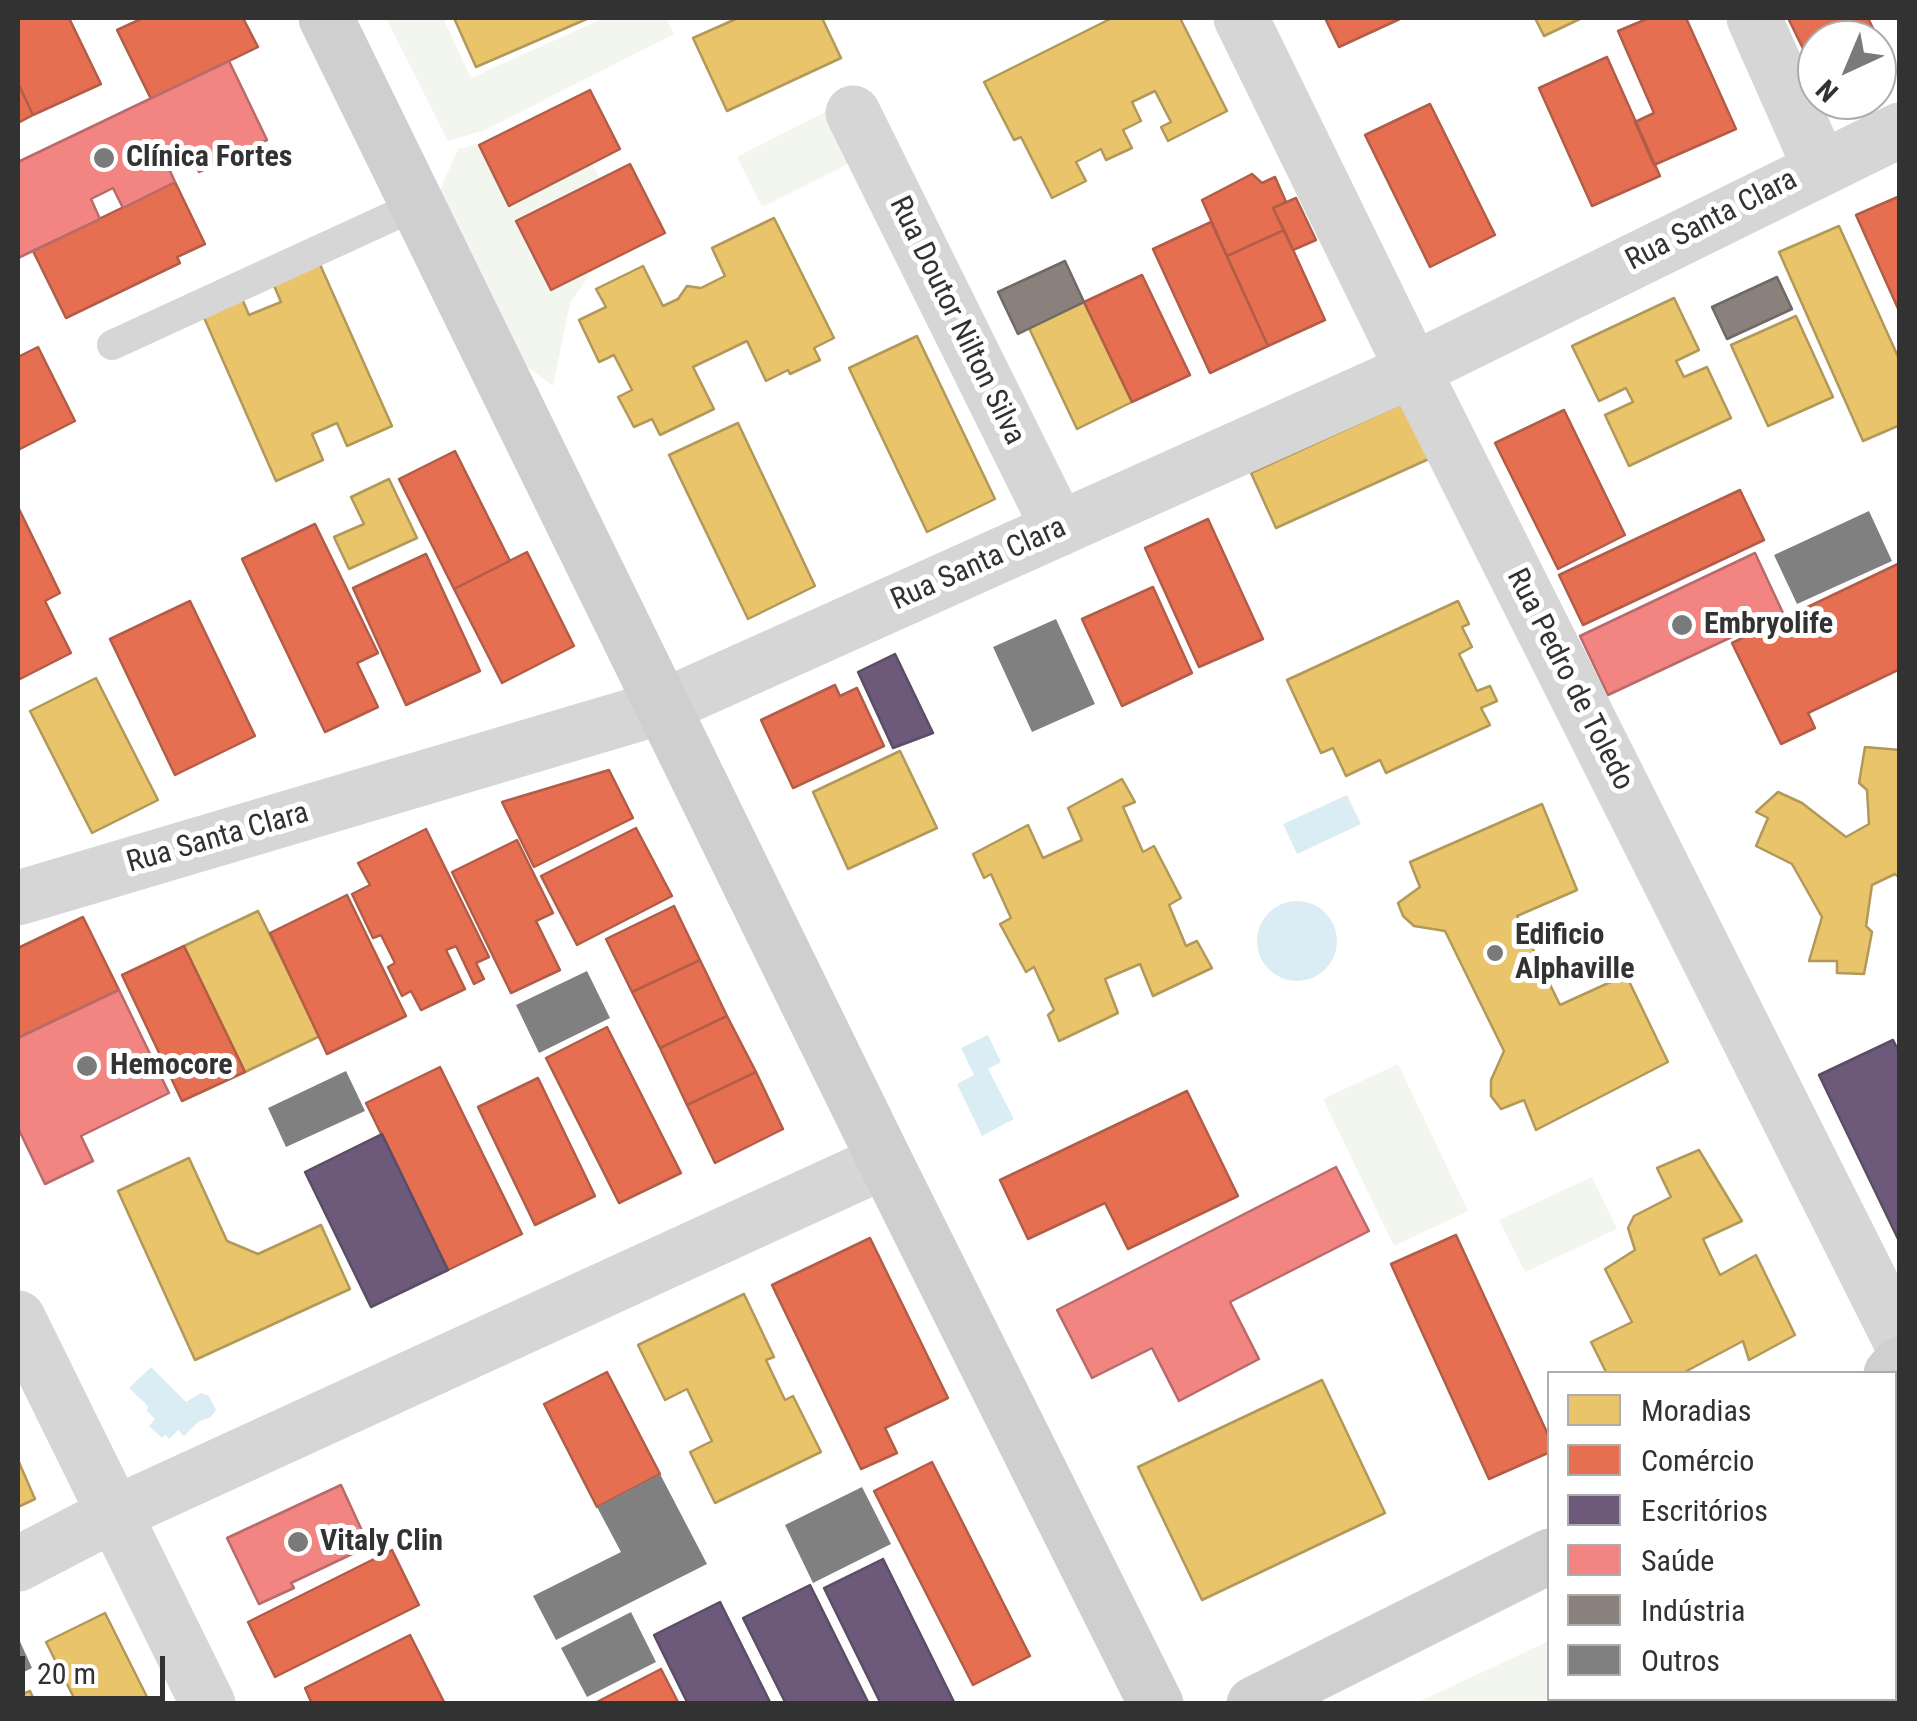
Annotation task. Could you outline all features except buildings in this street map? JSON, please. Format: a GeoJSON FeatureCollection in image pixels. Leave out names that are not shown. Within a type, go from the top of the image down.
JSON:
{"type":"FeatureCollection","features":[{"type":"Feature","properties":{"kind":"main road"},"geometry":{"type":"LineString","coordinates":[[326,18],[885,1161],[1156,1704]]}},
{"type":"Feature","properties":{"kind":"main road"},"geometry":{"type":"LineString","coordinates":[[1254,1704],[1547,1558]]}},
{"type":"Feature","properties":{"kind":"street","name":"Rua Pedro de Toledo"},"geometry":{"type":"LineString","coordinates":[[1241,18],[1900,1340]]}},
{"type":"Feature","properties":{"kind":"street"},"geometry":{"type":"LineString","coordinates":[[1754,18],[1820,167]]}},
{"type":"Feature","properties":{"kind":"street","name":"Rua Doutor Nilton Silva"},"geometry":{"type":"LineString","coordinates":[[853,113],[1058,530]]}},
{"type":"Feature","properties":{"kind":"street","name":"Rua Santa Clara"},"geometry":{"type":"LineString","coordinates":[[18,898],[662,707],[1414,370],[1900,130]]}},
{"type":"Feature","properties":{"kind":"street"},"geometry":{"type":"LineString","coordinates":[[18,1564],[114,1514],[885,1161]]}},
{"type":"Feature","properties":{"kind":"street"},"geometry":{"type":"LineString","coordinates":[[18,1318],[208,1704]]}},
{"type":"Feature","properties":{"kind":"lane"},"geometry":{"type":"LineString","coordinates":[[112,345],[417,205]]}},
{"type":"Feature","properties":{"kind":"shaded area"},"geometry":{"type":"Polygon","coordinates":[[[386,18],[443,18],[471,78],[604,18],[666,18],[674,34],[485,130],[448,141],[386,18]]]}},
{"type":"Feature","properties":{"kind":"shaded area"},"geometry":{"type":"Polygon","coordinates":[[[829,110],[854,161],[762,207],[737,157],[829,110]]]}},
{"type":"Feature","properties":{"kind":"shaded area"},"geometry":{"type":"Polygon","coordinates":[[[571,122],[624,225],[570,303],[553,386],[495,343],[414,249],[458,149],[571,122]]]}},
{"type":"Feature","properties":{"kind":"shaded area"},"geometry":{"type":"Polygon","coordinates":[[[1347,795],[1361,824],[1297,854],[1283,824],[1347,795]]]}},
{"type":"Feature","properties":{"kind":"shaded area"},"geometry":{"type":"Polygon","coordinates":[[[1297,901],[1312,904],[1325,913],[1334,926],[1334,956],[1325,969],[1312,978],[1297,981],[1282,978],[1269,969],[1260,956],[1257,941],[1260,926],[1269,913],[1282,904],[1297,901]]]}},
{"type":"Feature","properties":{"kind":"shaded area"},"geometry":{"type":"Polygon","coordinates":[[[988,1035],[1001,1062],[988,1069],[1014,1119],[982,1136],[957,1084],[974,1075],[961,1048],[988,1035]]]}},
{"type":"Feature","properties":{"kind":"shaded area"},"geometry":{"type":"Polygon","coordinates":[[[1398,1064],[1468,1211],[1394,1246],[1323,1099],[1398,1064]]]}},
{"type":"Feature","properties":{"kind":"shaded area"},"geometry":{"type":"Polygon","coordinates":[[[1592,1177],[1617,1229],[1525,1272],[1499,1220],[1592,1177]]]}},
{"type":"Feature","properties":{"kind":"shaded area"},"geometry":{"type":"Polygon","coordinates":[[[151,1367],[186,1402],[201,1393],[209,1396],[216,1410],[211,1417],[198,1422],[184,1436],[178,1430],[169,1439],[165,1435],[162,1438],[149,1426],[155,1419],[147,1411],[148,1406],[129,1388],[151,1367]]]}},
{"type":"Feature","properties":{"kind":"shaded area"},"geometry":{"type":"Polygon","coordinates":[[[1897,1478],[1899,1703],[1416,1703],[1547,1642],[1547,1701],[1897,1701],[1897,1478]]]}},
{"type":"Feature","properties":{"kind":"place","name":"Clínica Fortes"},"geometry":{"type":"Point","coordinates":[104,158]}},
{"type":"Feature","properties":{"kind":"place","name":"Embryolife"},"geometry":{"type":"Point","coordinates":[1682,625]}},
{"type":"Feature","properties":{"kind":"place","name":"Edificio Alphaville"},"geometry":{"type":"Point","coordinates":[1495,953]}},
{"type":"Feature","properties":{"kind":"place","name":"Hemocore"},"geometry":{"type":"Point","coordinates":[87,1066]}},
{"type":"Feature","properties":{"kind":"place","name":"Vitaly Clin"},"geometry":{"type":"Point","coordinates":[298,1542]}}]}
